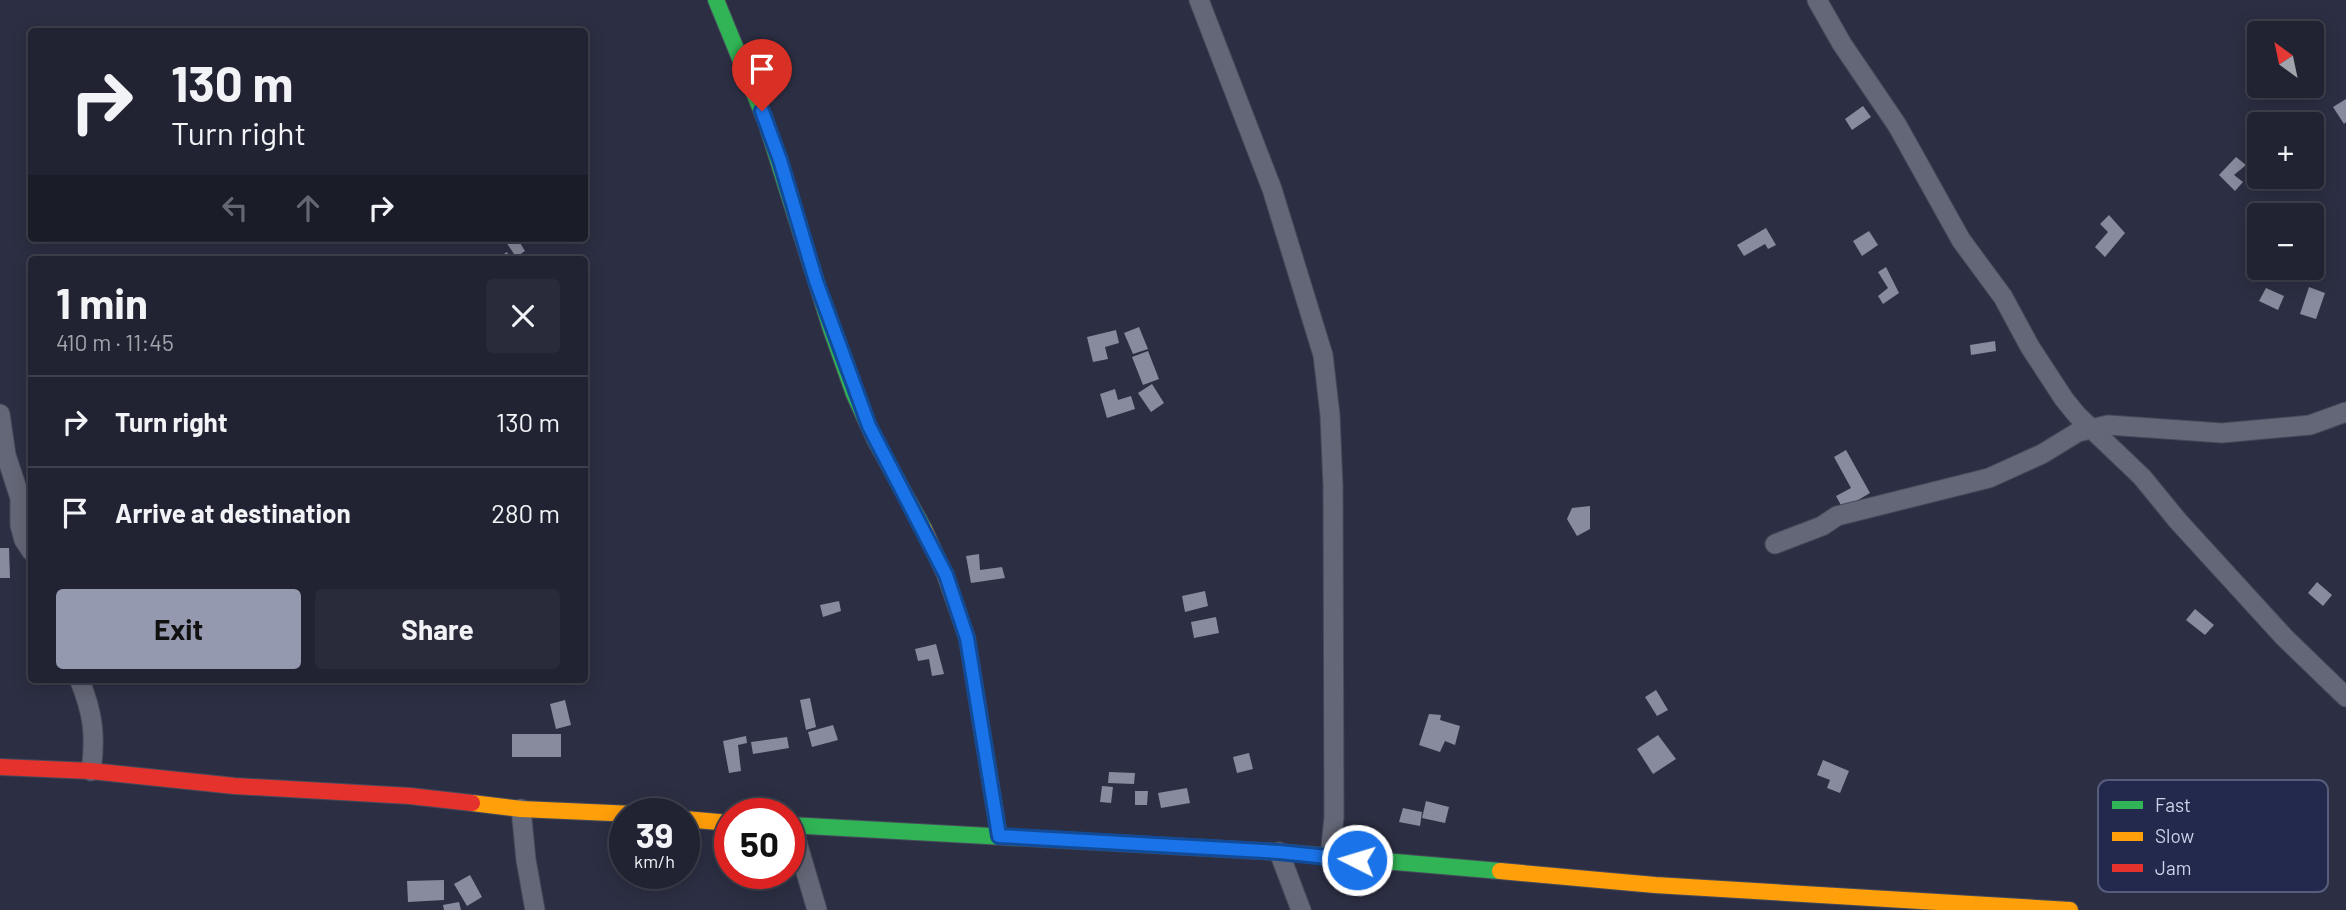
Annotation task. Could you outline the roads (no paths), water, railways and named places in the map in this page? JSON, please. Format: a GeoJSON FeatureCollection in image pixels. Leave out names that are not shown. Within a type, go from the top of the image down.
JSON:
{"type":"FeatureCollection","features":[{"type":"Feature","properties":{"kind":"main road"},"geometry":{"type":"LineString","coordinates":[[716,0],[744,62],[780,160],[816,281],[869,426],[929,539],[960,614],[967,638],[999,836]]}},
{"type":"Feature","properties":{"kind":"main road"},"geometry":{"type":"LineString","coordinates":[[0,767],[91,771],[235,786],[410,796],[521,809],[609,813]]}},
{"type":"Feature","properties":{"kind":"main road"},"geometry":{"type":"LineString","coordinates":[[805,826],[1279,852],[1843,902],[2070,910]]}},
{"type":"Feature","properties":{"kind":"street"},"geometry":{"type":"LineString","coordinates":[[1199,0],[1272,189],[1323,355],[1330,415],[1333,486],[1335,817],[1330,857]]}},
{"type":"Feature","properties":{"kind":"street"},"geometry":{"type":"LineString","coordinates":[[1817,0],[1842,44],[1897,125],[1961,240],[2003,297],[2064,399],[2143,477],[2178,521],[2260,611],[2346,697]]}},
{"type":"Feature","properties":{"kind":"street"},"geometry":{"type":"LineString","coordinates":[[1774,544],[1822,526],[1837,516],[1989,478],[2042,454],[2078,432],[2108,425],[2222,433],[2310,425],[2346,412]]}},
{"type":"Feature","properties":{"kind":"street"},"geometry":{"type":"LineString","coordinates":[[0,414],[6,455],[20,498],[20,525],[28,546]]}},
{"type":"Feature","properties":{"kind":"street"},"geometry":{"type":"LineString","coordinates":[[80,683],[94,728],[95,744],[91,771]]}},
{"type":"Feature","properties":{"kind":"street"},"geometry":{"type":"LineString","coordinates":[[521,809],[535,910]]}},
{"type":"Feature","properties":{"kind":"street"},"geometry":{"type":"LineString","coordinates":[[1279,852],[1301,910]]}},
{"type":"Feature","properties":{"kind":"street"},"geometry":{"type":"LineString","coordinates":[[805,871],[817,910]]}}]}
